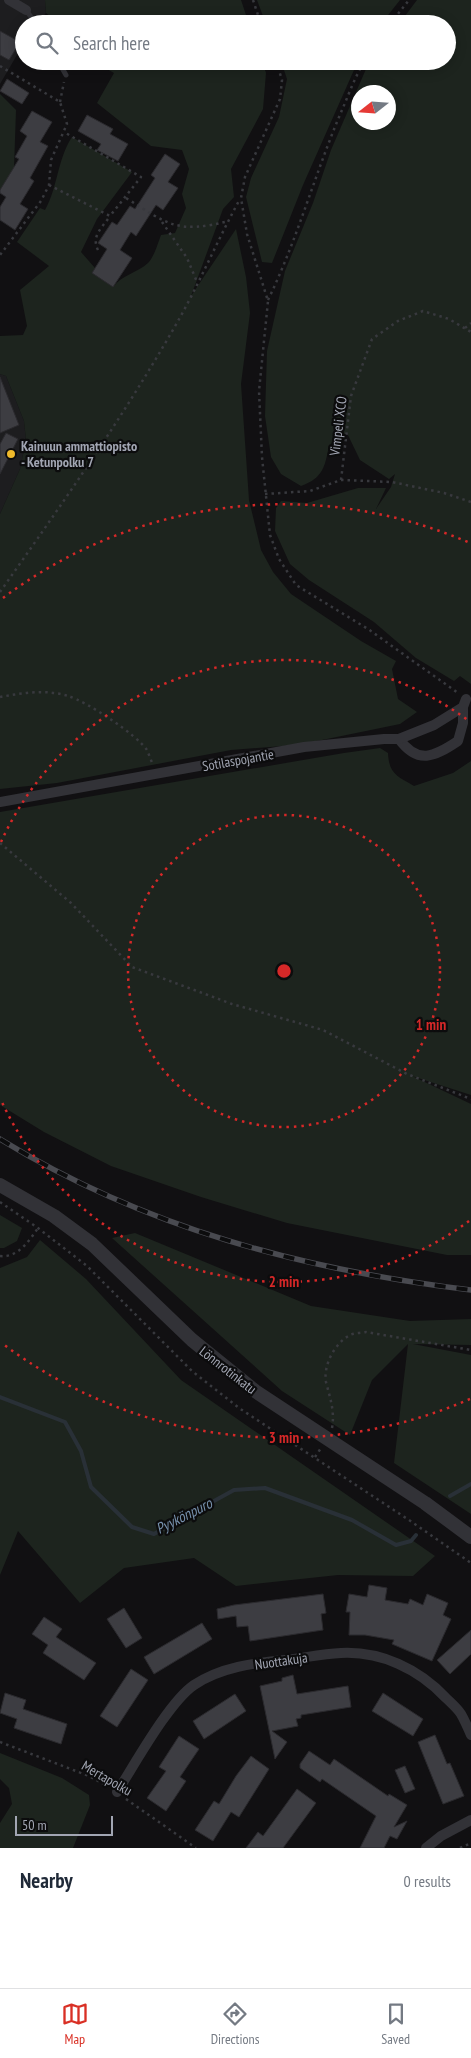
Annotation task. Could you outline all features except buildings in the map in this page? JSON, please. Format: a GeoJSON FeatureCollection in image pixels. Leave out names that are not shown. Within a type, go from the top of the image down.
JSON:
{"type":"FeatureCollection","features":[{"type":"Feature","properties":{"kind":"street"},"geometry":{"type":"LineString","coordinates":[[9,0],[26,10]]}},
{"type":"Feature","properties":{"kind":"street"},"geometry":{"type":"LineString","coordinates":[[399,739],[408,751],[425,757],[445,749],[458,741],[463,723],[464,703]]}},
{"type":"Feature","properties":{"kind":"street","name":"Sotilaspojantie"},"geometry":{"type":"LineString","coordinates":[[0,802],[304,748],[399,739],[434,725],[464,703]]}},
{"type":"Feature","properties":{"kind":"street","name":"Lönnrotinkatu"},"geometry":{"type":"LineString","coordinates":[[0,1186],[54,1216],[92,1244],[192,1340],[254,1391],[425,1503],[471,1537]]}},
{"type":"Feature","properties":{"kind":"street","name":"Nuottakuja"},"geometry":{"type":"LineString","coordinates":[[117,1792],[163,1721],[178,1702],[193,1686],[210,1676],[230,1668],[342,1653],[378,1657],[407,1667],[438,1690],[460,1713],[471,1735]]}},
{"type":"Feature","properties":{"kind":"street"},"geometry":{"type":"LineString","coordinates":[[426,1848],[441,1836],[471,1820]]}},
{"type":"Feature","properties":{"kind":"lane"},"geometry":{"type":"LineString","coordinates":[[26,10],[30,15]]}},
{"type":"Feature","properties":{"kind":"lane"},"geometry":{"type":"LineString","coordinates":[[63,70],[66,76]]}},
{"type":"Feature","properties":{"kind":"path"},"geometry":{"type":"LineString","coordinates":[[253,0],[259,15]]}},
{"type":"Feature","properties":{"kind":"path"},"geometry":{"type":"LineString","coordinates":[[397,15],[409,0]]}},
{"type":"Feature","properties":{"kind":"path"},"geometry":{"type":"LineString","coordinates":[[0,66],[60,102]]}},
{"type":"Feature","properties":{"kind":"path"},"geometry":{"type":"LineString","coordinates":[[0,592],[74,488],[131,400],[198,283],[241,198],[245,178],[280,99],[282,80],[279,70]]}},
{"type":"Feature","properties":{"kind":"path"},"geometry":{"type":"LineString","coordinates":[[360,70],[326,149],[309,201],[268,301],[259,391],[265,494],[270,535],[279,559],[296,585],[368,629],[464,703]]}},
{"type":"Feature","properties":{"kind":"path"},"geometry":{"type":"LineString","coordinates":[[0,255],[41,201],[49,185],[51,160],[67,124],[60,102],[66,76]]}},
{"type":"Feature","properties":{"kind":"path"},"geometry":{"type":"LineString","coordinates":[[64,132],[141,177],[95,237],[94,243],[98,250]]}},
{"type":"Feature","properties":{"kind":"path"},"geometry":{"type":"LineString","coordinates":[[49,185],[110,216]]}},
{"type":"Feature","properties":{"kind":"path"},"geometry":{"type":"LineString","coordinates":[[126,198],[161,221],[176,226],[195,228],[229,221]]}},
{"type":"Feature","properties":{"kind":"path"},"geometry":{"type":"LineString","coordinates":[[241,198],[248,234],[268,301]]}},
{"type":"Feature","properties":{"kind":"path"},"geometry":{"type":"LineString","coordinates":[[161,221],[187,258],[198,283]]}},
{"type":"Feature","properties":{"kind":"path","name":"Vimpeli XCO"},"geometry":{"type":"LineString","coordinates":[[341,480],[351,396],[372,339],[398,322],[423,311],[449,319],[465,328]]}},
{"type":"Feature","properties":{"kind":"path"},"geometry":{"type":"LineString","coordinates":[[471,323],[465,328],[471,332]]}},
{"type":"Feature","properties":{"kind":"path"},"geometry":{"type":"LineString","coordinates":[[265,494],[310,491],[341,480],[392,482],[444,493],[471,502]]}},
{"type":"Feature","properties":{"kind":"path"},"geometry":{"type":"LineString","coordinates":[[0,697],[31,691],[68,696],[99,711],[146,749],[155,775]]}},
{"type":"Feature","properties":{"kind":"path"},"geometry":{"type":"LineString","coordinates":[[0,843],[71,903],[132,967],[232,1004],[324,1030],[407,1074],[471,1100]]}},
{"type":"Feature","properties":{"kind":"path"},"geometry":{"type":"LineString","coordinates":[[0,1256],[5,1256],[25,1247],[38,1228]]}},
{"type":"Feature","properties":{"kind":"path"},"geometry":{"type":"LineString","coordinates":[[332,1428],[334,1416],[325,1379],[330,1357],[339,1343],[350,1335],[366,1332],[471,1350]]}},
{"type":"Feature","properties":{"kind":"path","name":"Mertapolku"},"geometry":{"type":"LineString","coordinates":[[0,1742],[88,1776],[117,1792],[196,1848]]}},
{"type":"Feature","properties":{"kind":"path"},"geometry":{"type":"LineString","coordinates":[[460,1848],[471,1843]]}},
{"type":"Feature","properties":{"kind":"shaded area"},"geometry":{"type":"Polygon","coordinates":[[[0,0],[45,0],[46,13],[44,15],[15,15],[15,58],[0,84],[0,0]]]}},
{"type":"Feature","properties":{"kind":"shaded area"},"geometry":{"type":"Polygon","coordinates":[[[45,0],[241,0],[246,15],[48,15],[46,13],[45,0]]]}},
{"type":"Feature","properties":{"kind":"shaded area"},"geometry":{"type":"Polygon","coordinates":[[[257,0],[400,0],[388,15],[263,15],[257,0]]]}},
{"type":"Feature","properties":{"kind":"shaded area"},"geometry":{"type":"Polygon","coordinates":[[[417,0],[471,0],[471,684],[460,676],[454,681],[416,658],[374,622],[309,580],[290,564],[275,531],[276,508],[281,501],[307,503],[358,488],[386,488],[376,509],[391,487],[395,474],[389,479],[360,460],[347,433],[329,445],[322,471],[314,479],[301,486],[281,474],[271,457],[265,416],[267,351],[285,271],[313,203],[331,150],[351,104],[351,130],[396,130],[396,85],[359,85],[366,70],[456,70],[456,15],[406,15],[417,0]]]}},
{"type":"Feature","properties":{"kind":"shaded area"},"geometry":{"type":"Polygon","coordinates":[[[109,70],[265,70],[263,109],[231,169],[234,197],[223,209],[191,296],[236,229],[246,277],[250,313],[241,384],[249,500],[261,550],[273,572],[291,594],[361,641],[396,661],[392,669],[398,699],[417,712],[400,724],[322,740],[283,746],[231,750],[57,783],[0,789],[0,514],[20,469],[26,440],[24,421],[6,376],[0,374],[0,336],[23,335],[27,326],[20,290],[49,266],[17,242],[40,208],[45,210],[53,192],[63,155],[72,137],[132,172],[97,219],[81,252],[95,268],[92,273],[113,287],[148,263],[154,254],[161,235],[175,233],[186,208],[182,194],[189,169],[182,150],[151,146],[97,103],[114,73],[109,70]]]}},
{"type":"Feature","properties":{"kind":"shaded area"},"geometry":{"type":"Polygon","coordinates":[[[284,70],[354,70],[303,185],[272,263],[262,262],[246,197],[251,178],[279,117],[287,79],[284,70]]]}},
{"type":"Feature","properties":{"kind":"shaded area"},"geometry":{"type":"Polygon","coordinates":[[[0,94],[16,110],[14,168],[0,190],[0,94]]]}},
{"type":"Feature","properties":{"kind":"shaded area","name":"Kainuun ammattiopisto - Ketunpolku 7"},"geometry":{"type":"Polygon","coordinates":[[[0,374],[6,376],[24,421],[26,440],[20,469],[0,514],[0,374]]]}},
{"type":"Feature","properties":{"kind":"shaded area"},"geometry":{"type":"Polygon","coordinates":[[[380,748],[388,753],[390,766],[395,774],[414,786],[453,773],[471,761],[471,1095],[412,1076],[471,1104],[471,1255],[447,1255],[287,1223],[201,1197],[111,1166],[44,1132],[0,1105],[0,812],[380,748]]]}},
{"type":"Feature","properties":{"kind":"shaded area"},"geometry":{"type":"Polygon","coordinates":[[[0,1215],[22,1228],[17,1241],[4,1248],[0,1248],[0,1215]]]}},
{"type":"Feature","properties":{"kind":"shaded area"},"geometry":{"type":"Polygon","coordinates":[[[135,1233],[311,1306],[410,1321],[471,1319],[471,1345],[413,1344],[471,1355],[471,1514],[394,1463],[408,1344],[372,1380],[350,1435],[282,1391],[112,1238],[135,1233]]]}},
{"type":"Feature","properties":{"kind":"shaded area"},"geometry":{"type":"Polygon","coordinates":[[[40,1240],[86,1279],[181,1380],[435,1556],[413,1576],[338,1575],[236,1586],[194,1558],[124,1568],[80,1603],[18,1531],[0,1575],[0,1268],[27,1257],[40,1240]]]}},
{"type":"Feature","properties":{"kind":"shaded area"},"geometry":{"type":"Polygon","coordinates":[[[0,1753],[62,1778],[89,1795],[90,1805],[73,1848],[0,1848],[0,1823],[12,1804],[9,1788],[0,1779],[0,1753]]]}},
{"type":"Feature","properties":{"kind":"waterway","name":"Pyykönpuro"},"geometry":{"type":"LineString","coordinates":[[0,1397],[65,1422],[81,1451],[91,1487],[132,1527],[154,1534],[234,1490],[265,1488],[352,1520],[396,1545],[411,1541],[416,1535]]}},
{"type":"Feature","properties":{"kind":"waterway","name":"Pyykönpuro"},"geometry":{"type":"LineString","coordinates":[[450,1496],[471,1484]]}},
{"type":"Feature","properties":{"kind":"railway"},"geometry":{"type":"LineString","coordinates":[[0,1139],[55,1170],[111,1197],[169,1221],[227,1240],[287,1257],[347,1270],[471,1290]]}},
{"type":"Feature","properties":{"kind":"place","name":"Kainuun ammattiopisto - Ketunpolku 7"},"geometry":{"type":"Point","coordinates":[11,454]}}]}
